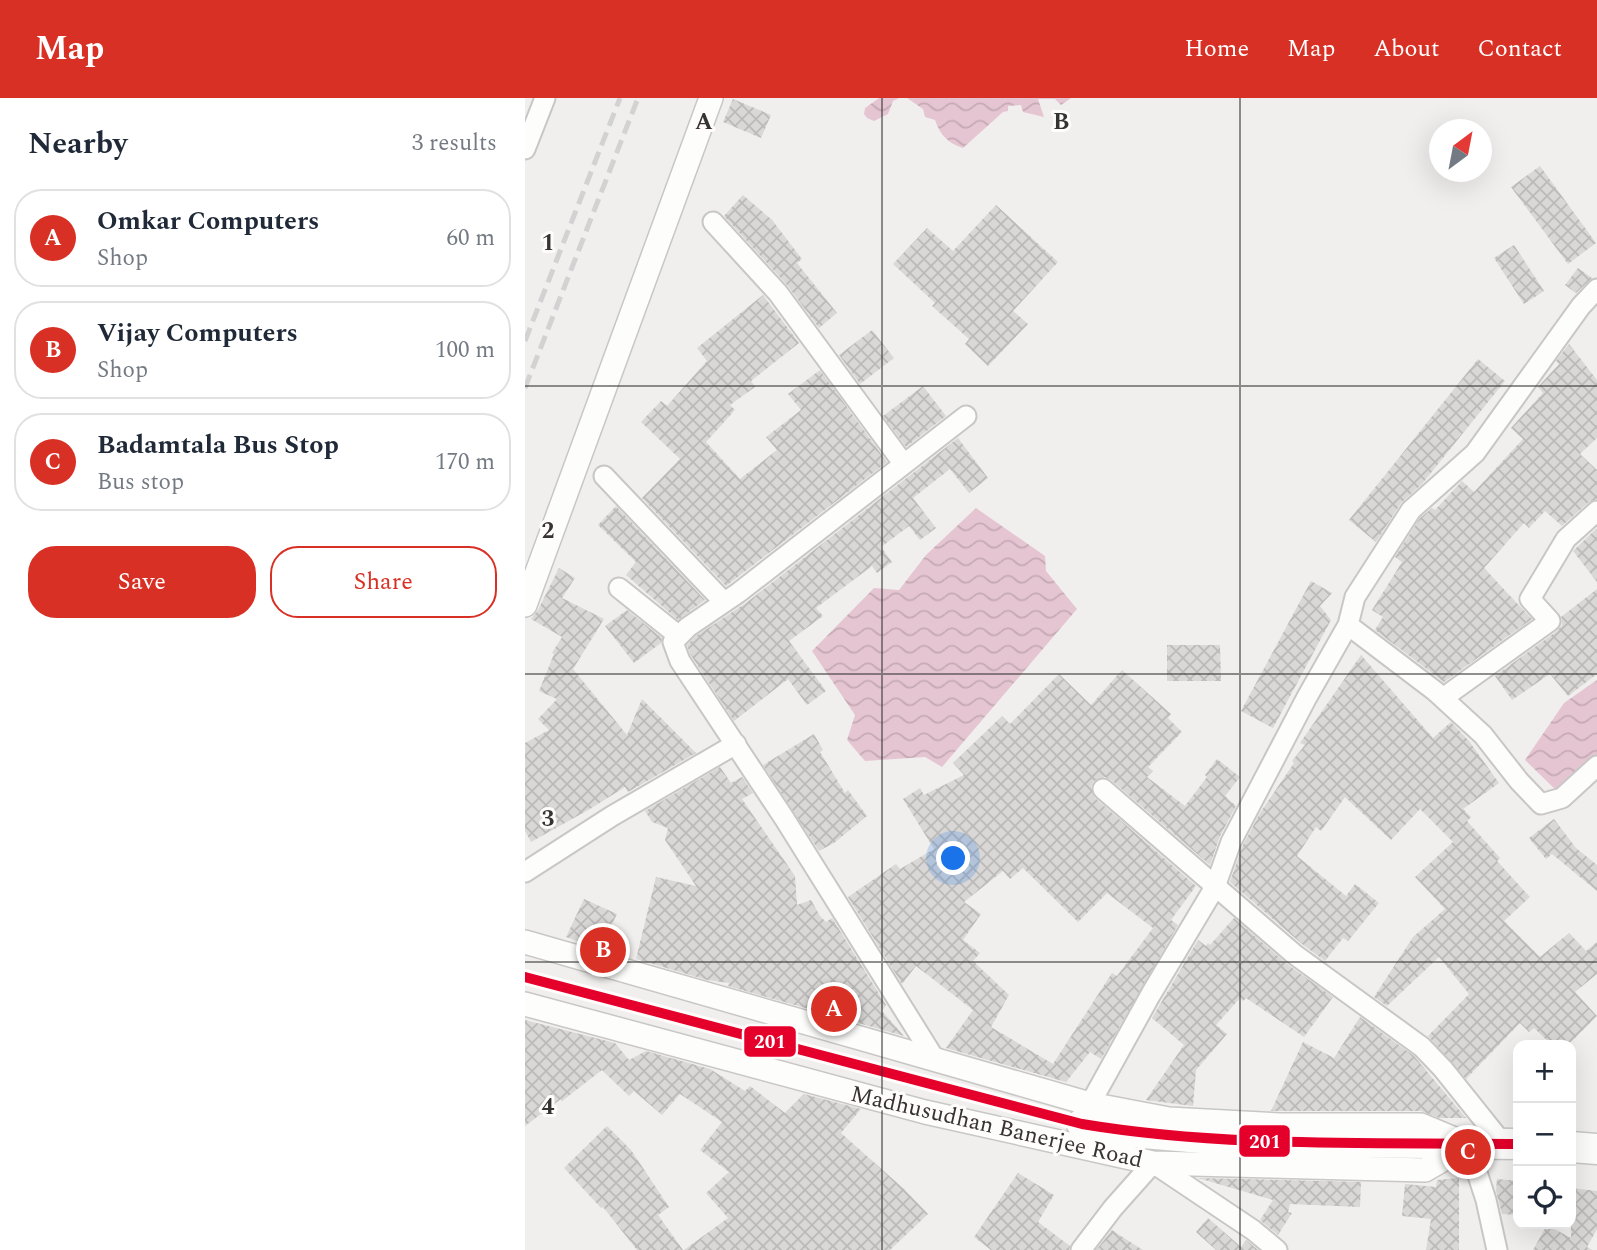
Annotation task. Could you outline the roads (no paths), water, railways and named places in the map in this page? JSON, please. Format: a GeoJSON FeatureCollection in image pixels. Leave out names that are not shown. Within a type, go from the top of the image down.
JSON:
{"type":"FeatureCollection","features":[{"type":"Feature","properties":{"kind":"main road"},"geometry":{"type":"LineString","coordinates":[[1086,1114],[1191,1138],[1511,1144]]}},
{"type":"Feature","properties":{"kind":"main road"},"geometry":{"type":"LineString","coordinates":[[1576,1147],[1597,1149]]}},
{"type":"Feature","properties":{"kind":"street"},"geometry":{"type":"LineString","coordinates":[[525,149],[545,98]]}},
{"type":"Feature","properties":{"kind":"street"},"geometry":{"type":"LineString","coordinates":[[525,605],[711,98]]}},
{"type":"Feature","properties":{"kind":"street"},"geometry":{"type":"LineString","coordinates":[[713,222],[778,293],[903,463]]}},
{"type":"Feature","properties":{"kind":"street"},"geometry":{"type":"LineString","coordinates":[[1086,1114],[1151,994],[1215,887],[1231,842],[1348,625],[1355,597],[1411,510],[1475,453],[1581,306],[1597,289]]}},
{"type":"Feature","properties":{"kind":"street"},"geometry":{"type":"LineString","coordinates":[[936,1061],[680,660],[673,642],[688,627],[725,602],[966,416]]}},
{"type":"Feature","properties":{"kind":"street"},"geometry":{"type":"LineString","coordinates":[[604,476],[725,602]]}},
{"type":"Feature","properties":{"kind":"street"},"geometry":{"type":"LineString","coordinates":[[1443,698],[1550,621],[1530,599],[1566,539],[1597,511]]}},
{"type":"Feature","properties":{"kind":"street"},"geometry":{"type":"LineString","coordinates":[[619,588],[679,636]]}},
{"type":"Feature","properties":{"kind":"street"},"geometry":{"type":"LineString","coordinates":[[1348,625],[1443,698],[1483,734],[1519,781],[1541,804],[1562,798],[1597,766]]}},
{"type":"Feature","properties":{"kind":"street"},"geometry":{"type":"LineString","coordinates":[[525,872],[612,816],[736,744]]}},
{"type":"Feature","properties":{"kind":"street"},"geometry":{"type":"LineString","coordinates":[[1103,789],[1294,954],[1422,1047],[1511,1144]]}},
{"type":"Feature","properties":{"kind":"street","name":"Madhusudhan Banerjee Road"},"geometry":{"type":"LineString","coordinates":[[525,942],[936,1061],[1086,1114],[1280,1125],[1421,1125],[1468,1145]]}},
{"type":"Feature","properties":{"kind":"street","name":"Madhusudhan Banerjee Road"},"geometry":{"type":"LineString","coordinates":[[525,1003],[925,1112],[1153,1163],[1425,1170],[1468,1145]]}},
{"type":"Feature","properties":{"kind":"street"},"geometry":{"type":"LineString","coordinates":[[1468,1145],[1486,1200],[1497,1250]]}},
{"type":"Feature","properties":{"kind":"street"},"geometry":{"type":"LineString","coordinates":[[1081,1250],[1113,1208],[1153,1163],[1253,1230],[1272,1249]]}},
{"type":"Feature","properties":{"kind":"water"},"geometry":{"type":"Polygon","coordinates":[[[879,98],[899,98],[893,101],[888,114],[874,121],[864,114],[865,108],[879,98]]]}},
{"type":"Feature","properties":{"kind":"water"},"geometry":{"type":"Polygon","coordinates":[[[907,98],[1071,98],[1061,105],[1055,99],[1038,99],[1044,117],[1023,112],[1021,105],[1008,106],[1008,111],[1003,112],[963,148],[945,138],[935,120],[925,117],[923,109],[907,98]]]}},
{"type":"Feature","properties":{"kind":"water"},"geometry":{"type":"Polygon","coordinates":[[[976,508],[1045,556],[1046,571],[1077,609],[942,767],[925,757],[865,761],[847,740],[855,715],[812,651],[874,588],[899,590],[926,555],[976,508]]]}},
{"type":"Feature","properties":{"kind":"water"},"geometry":{"type":"Polygon","coordinates":[[[1597,680],[1597,770],[1564,798],[1525,760],[1564,703],[1597,680]]]}},
{"type":"Feature","properties":{"kind":"railway"},"geometry":{"type":"LineString","coordinates":[[525,341],[620,98]]}},
{"type":"Feature","properties":{"kind":"railway"},"geometry":{"type":"LineString","coordinates":[[525,388],[638,98]]}},
{"type":"Feature","properties":{"kind":"place","name":"Vijay Computers"},"geometry":{"type":"Point","coordinates":[603,950]}},
{"type":"Feature","properties":{"kind":"place","name":"Omkar Computers"},"geometry":{"type":"Point","coordinates":[834,1009]}},
{"type":"Feature","properties":{"kind":"place","name":"Badamtala Bus Stop"},"geometry":{"type":"Point","coordinates":[1468,1152]}}]}
